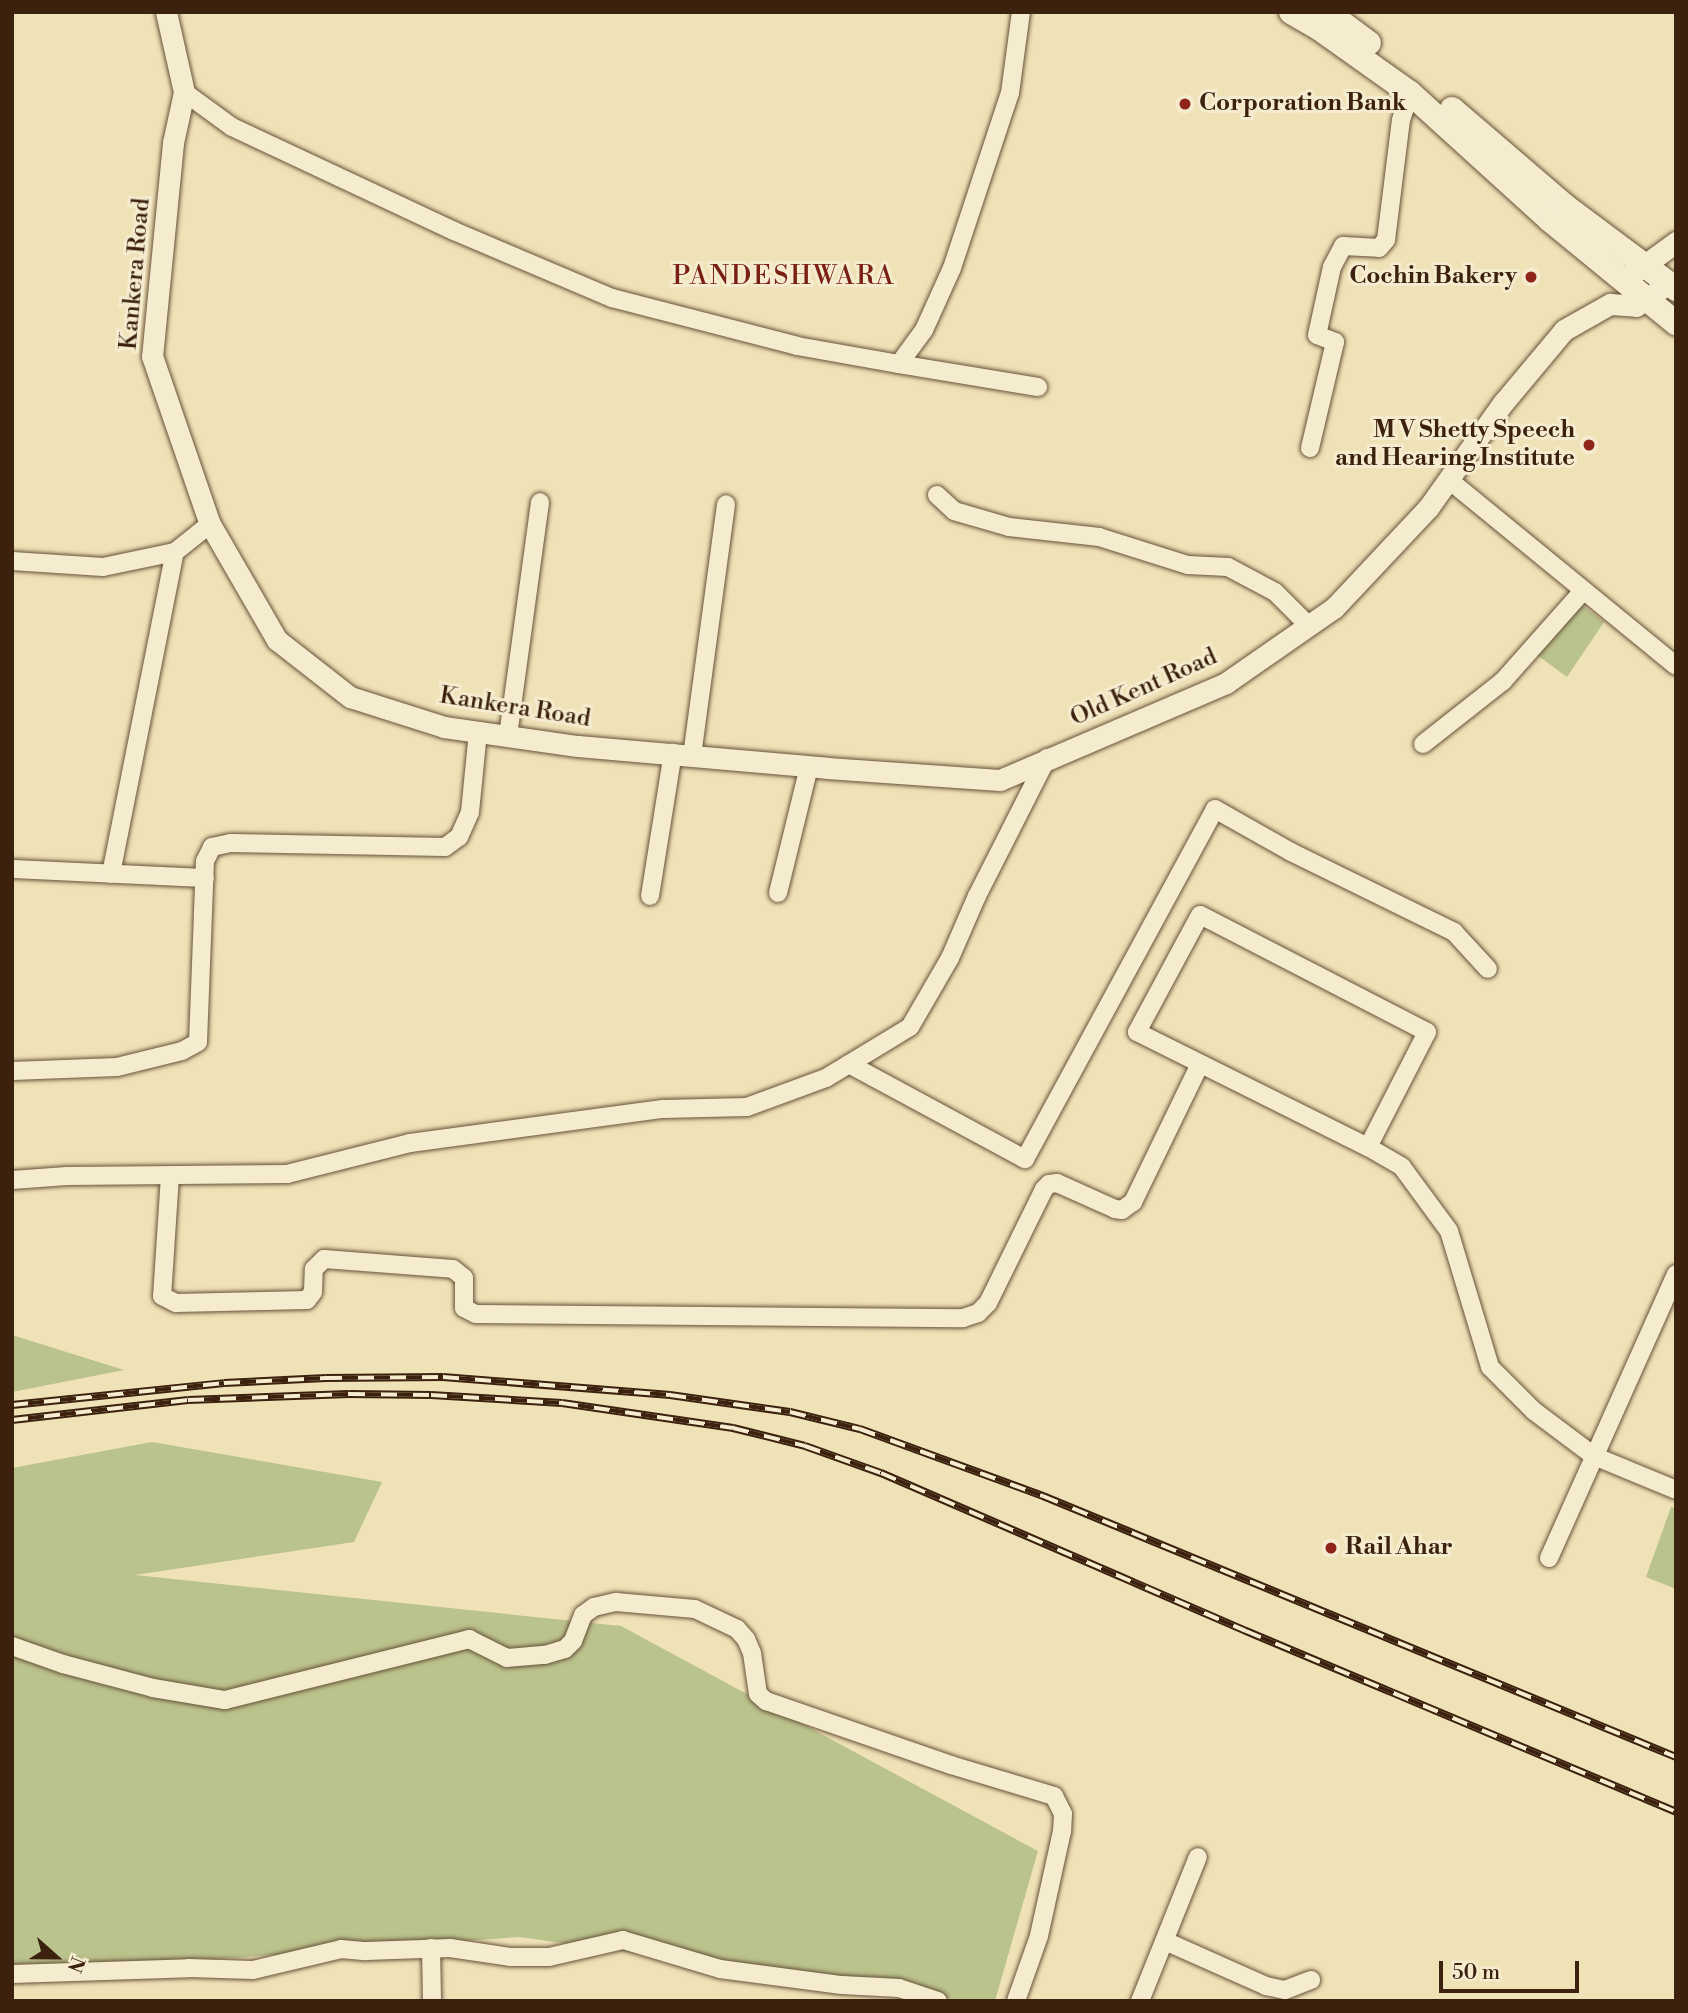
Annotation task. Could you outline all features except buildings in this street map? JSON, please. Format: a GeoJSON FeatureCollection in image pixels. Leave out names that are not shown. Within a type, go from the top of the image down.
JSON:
{"type":"FeatureCollection","features":[{"type":"Feature","properties":{"kind":"main road"},"geometry":{"type":"LineString","coordinates":[[1291,12],[1320,29],[1410,93],[1550,220],[1676,323]]}},
{"type":"Feature","properties":{"kind":"main road"},"geometry":{"type":"LineString","coordinates":[[1327,12],[1405,69],[1565,206],[1644,265],[1673,283]]}},
{"type":"Feature","properties":{"kind":"street"},"geometry":{"type":"LineString","coordinates":[[166,12],[184,92],[232,127],[454,231],[612,298],[797,346],[1038,387]]}},
{"type":"Feature","properties":{"kind":"street"},"geometry":{"type":"LineString","coordinates":[[899,363],[924,330],[952,268],[1010,93],[1021,12]]}},
{"type":"Feature","properties":{"kind":"street","name":"Kankera Road"},"geometry":{"type":"LineString","coordinates":[[184,92],[173,142],[152,356],[210,524],[277,639],[350,697],[444,727],[809,767],[1000,780],[1047,758]]}},
{"type":"Feature","properties":{"kind":"street"},"geometry":{"type":"LineString","coordinates":[[1310,448],[1335,342],[1317,335],[1332,267],[1343,246],[1379,248],[1386,240],[1401,120],[1410,93]]}},
{"type":"Feature","properties":{"kind":"street"},"geometry":{"type":"LineString","coordinates":[[1673,283],[1636,306],[1610,304],[1615,288],[1623,280],[1676,242]]}},
{"type":"Feature","properties":{"kind":"street","name":"Old Kent Road"},"geometry":{"type":"LineString","coordinates":[[1047,758],[1077,748],[1226,683],[1334,608],[1428,508],[1503,403],[1564,330],[1610,304]]}},
{"type":"Feature","properties":{"kind":"street"},"geometry":{"type":"LineString","coordinates":[[1449,480],[1676,666]]}},
{"type":"Feature","properties":{"kind":"street"},"geometry":{"type":"LineString","coordinates":[[937,495],[954,511],[1009,527],[1099,537],[1188,565],[1228,566],[1275,593],[1309,626]]}},
{"type":"Feature","properties":{"kind":"street"},"geometry":{"type":"LineString","coordinates":[[508,736],[540,502]]}},
{"type":"Feature","properties":{"kind":"street"},"geometry":{"type":"LineString","coordinates":[[650,896],[682,755],[726,504]]}},
{"type":"Feature","properties":{"kind":"street"},"geometry":{"type":"LineString","coordinates":[[12,561],[103,567],[175,552],[210,524]]}},
{"type":"Feature","properties":{"kind":"street"},"geometry":{"type":"LineString","coordinates":[[111,874],[175,552]]}},
{"type":"Feature","properties":{"kind":"street"},"geometry":{"type":"LineString","coordinates":[[1423,744],[1503,681],[1583,591]]}},
{"type":"Feature","properties":{"kind":"street"},"geometry":{"type":"LineString","coordinates":[[12,1071],[117,1067],[182,1051],[198,1042],[205,861],[212,847],[231,843],[445,847],[459,837],[470,813],[478,732]]}},
{"type":"Feature","properties":{"kind":"street"},"geometry":{"type":"LineString","coordinates":[[12,1180],[67,1176],[287,1174],[410,1143],[663,1109],[747,1107],[826,1078],[910,1027],[950,958],[977,897],[1047,758]]}},
{"type":"Feature","properties":{"kind":"street"},"geometry":{"type":"LineString","coordinates":[[778,892],[809,767]]}},
{"type":"Feature","properties":{"kind":"street"},"geometry":{"type":"LineString","coordinates":[[849,1063],[1025,1159],[1215,809],[1291,852],[1454,932],[1488,969]]}},
{"type":"Feature","properties":{"kind":"street"},"geometry":{"type":"LineString","coordinates":[[12,869],[205,878]]}},
{"type":"Feature","properties":{"kind":"street"},"geometry":{"type":"LineString","coordinates":[[1368,1147],[1427,1032],[1200,915],[1137,1032],[1368,1147],[1402,1167],[1449,1231],[1490,1367],[1534,1410],[1594,1456],[1676,1490]]}},
{"type":"Feature","properties":{"kind":"street"},"geometry":{"type":"LineString","coordinates":[[170,1176],[162,1296],[176,1303],[307,1300],[313,1292],[314,1269],[324,1259],[453,1269],[464,1278],[464,1308],[476,1314],[963,1318],[978,1313],[988,1303],[1044,1189],[1049,1184],[1057,1183],[1115,1209],[1122,1210],[1133,1202],[1200,1064]]}},
{"type":"Feature","properties":{"kind":"street"},"geometry":{"type":"LineString","coordinates":[[1549,1558],[1676,1274]]}},
{"type":"Feature","properties":{"kind":"street"},"geometry":{"type":"LineString","coordinates":[[12,1646],[63,1664],[153,1688],[225,1700],[469,1639],[507,1658],[545,1655],[565,1649],[573,1641],[583,1615],[594,1607],[616,1602],[695,1609],[737,1629],[746,1639],[752,1653],[758,1694],[766,1701],[951,1765],[1054,1796],[1063,1814],[1062,1831],[1039,1936],[1016,2001]]}},
{"type":"Feature","properties":{"kind":"street"},"geometry":{"type":"LineString","coordinates":[[1140,2001],[1198,1857]]}},
{"type":"Feature","properties":{"kind":"street"},"geometry":{"type":"LineString","coordinates":[[12,1974],[189,1968],[253,1970],[341,1949],[366,1951],[431,1948],[511,1957],[549,1957],[623,1940],[720,1969],[842,1985],[899,1988],[938,2001]]}},
{"type":"Feature","properties":{"kind":"street"},"geometry":{"type":"LineString","coordinates":[[1165,1941],[1266,1986],[1285,1990],[1311,1980]]}},
{"type":"Feature","properties":{"kind":"street"},"geometry":{"type":"LineString","coordinates":[[431,1948],[432,2001]]}},
{"type":"Feature","properties":{"kind":"green space"},"geometry":{"type":"Polygon","coordinates":[[[1578,602],[1604,622],[1567,677],[1537,655],[1578,602]]]}},
{"type":"Feature","properties":{"kind":"green space"},"geometry":{"type":"Polygon","coordinates":[[[12,1335],[124,1370],[12,1392],[12,1335]]]}},
{"type":"Feature","properties":{"kind":"green space"},"geometry":{"type":"Polygon","coordinates":[[[152,1442],[382,1482],[354,1542],[135,1575],[621,1626],[1038,1851],[995,2001],[965,2001],[520,1937],[12,1974],[12,1468],[152,1442]]]}},
{"type":"Feature","properties":{"kind":"green space"},"geometry":{"type":"Polygon","coordinates":[[[1671,1507],[1676,1508],[1676,1589],[1646,1577],[1671,1507]]]}},
{"type":"Feature","properties":{"kind":"railway"},"geometry":{"type":"LineString","coordinates":[[12,1405],[224,1383],[326,1378],[443,1377],[670,1395],[790,1412],[860,1429],[1043,1496],[1676,1757]]}},
{"type":"Feature","properties":{"kind":"railway"},"geometry":{"type":"LineString","coordinates":[[12,1420],[188,1400],[349,1394],[431,1395],[562,1403],[733,1428],[805,1446],[881,1473],[1246,1631],[1676,1812]]}},
{"type":"Feature","properties":{"kind":"place","name":"Corporation Bank"},"geometry":{"type":"Point","coordinates":[1185,104]}},
{"type":"Feature","properties":{"kind":"place","name":"Cochin Bakery"},"geometry":{"type":"Point","coordinates":[1531,277]}},
{"type":"Feature","properties":{"kind":"place","name":"M V Shetty Speech and Hearing Institute"},"geometry":{"type":"Point","coordinates":[1589,445]}},
{"type":"Feature","properties":{"kind":"place","name":"Rail Ahar"},"geometry":{"type":"Point","coordinates":[1331,1548]}},
{"type":"Feature","properties":{"kind":"district","name":"PANDESHWARA"},"geometry":{"type":"Point","coordinates":[784,277]}}]}
